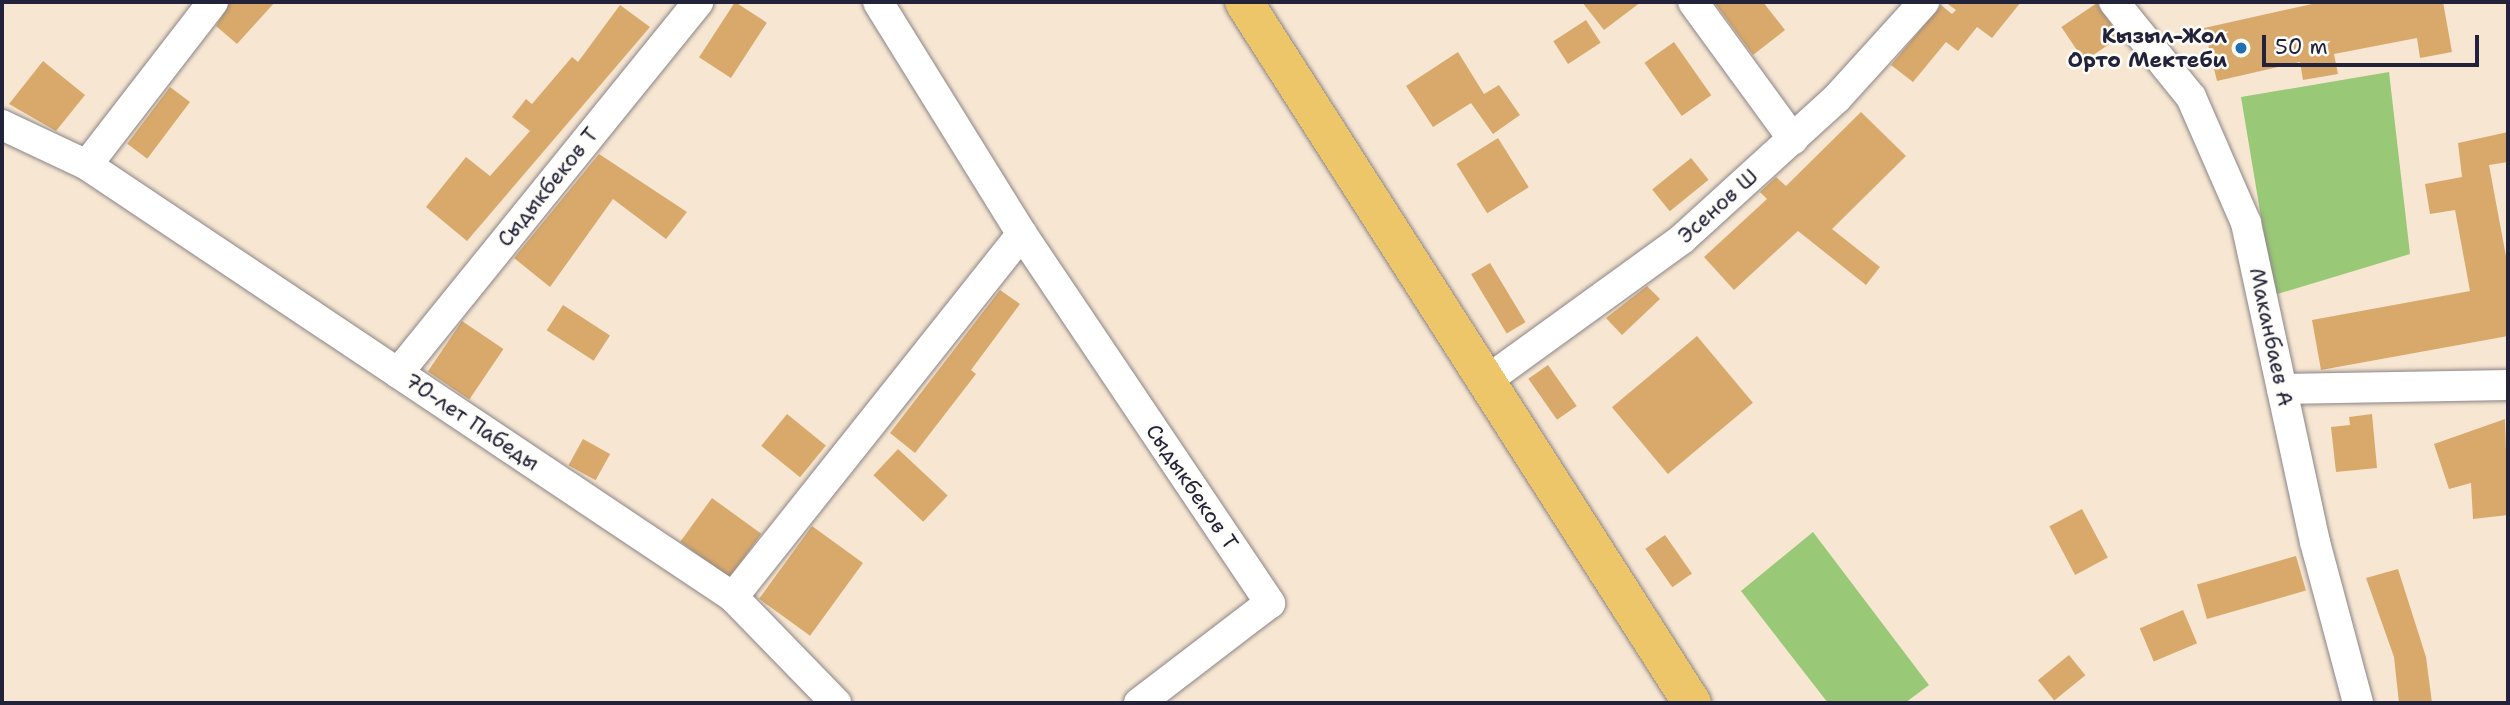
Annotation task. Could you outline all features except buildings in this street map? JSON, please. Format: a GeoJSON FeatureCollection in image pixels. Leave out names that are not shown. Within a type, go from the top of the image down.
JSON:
{"type":"FeatureCollection","features":[{"type":"Feature","properties":{"kind":"highway"},"geometry":{"type":"LineString","coordinates":[[1244,2],[1692,703]]}},
{"type":"Feature","properties":{"kind":"street"},"geometry":{"type":"LineString","coordinates":[[2,125],[87,165],[213,2]]}},
{"type":"Feature","properties":{"kind":"street","name":"Сыдыкбеков Т"},"geometry":{"type":"LineString","coordinates":[[398,373],[698,2]]}},
{"type":"Feature","properties":{"kind":"street","name":"Сыдыкбеков Т"},"geometry":{"type":"LineString","coordinates":[[878,2],[1022,234],[1270,603],[1139,703]]}},
{"type":"Feature","properties":{"kind":"street"},"geometry":{"type":"LineString","coordinates":[[1693,2],[1793,139]]}},
{"type":"Feature","properties":{"kind":"street","name":"Эсенов Ш"},"geometry":{"type":"LineString","coordinates":[[1486,381],[1682,239],[1837,98],[1924,2]]}},
{"type":"Feature","properties":{"kind":"street","name":"Маканбаев А"},"geometry":{"type":"LineString","coordinates":[[2114,2],[2191,97],[2246,223],[2315,542],[2358,703]]}},
{"type":"Feature","properties":{"kind":"street","name":"70-лет Пабеды"},"geometry":{"type":"LineString","coordinates":[[87,165],[733,597],[836,703]]}},
{"type":"Feature","properties":{"kind":"street"},"geometry":{"type":"LineString","coordinates":[[733,597],[1022,234]]}},
{"type":"Feature","properties":{"kind":"street"},"geometry":{"type":"LineString","coordinates":[[2282,389],[2508,384]]}},
{"type":"Feature","properties":{"kind":"green space"},"geometry":{"type":"Polygon","coordinates":[[[2389,72],[2410,254],[2274,295],[2241,97],[2389,72]]]}},
{"type":"Feature","properties":{"kind":"green space"},"geometry":{"type":"Polygon","coordinates":[[[1813,532],[1929,685],[1905,703],[1828,703],[1741,591],[1813,532]]]}},
{"type":"Feature","properties":{"kind":"place","name":"Кызыл-Жол Орто Мектеби"},"geometry":{"type":"Point","coordinates":[2241,48]}}]}
